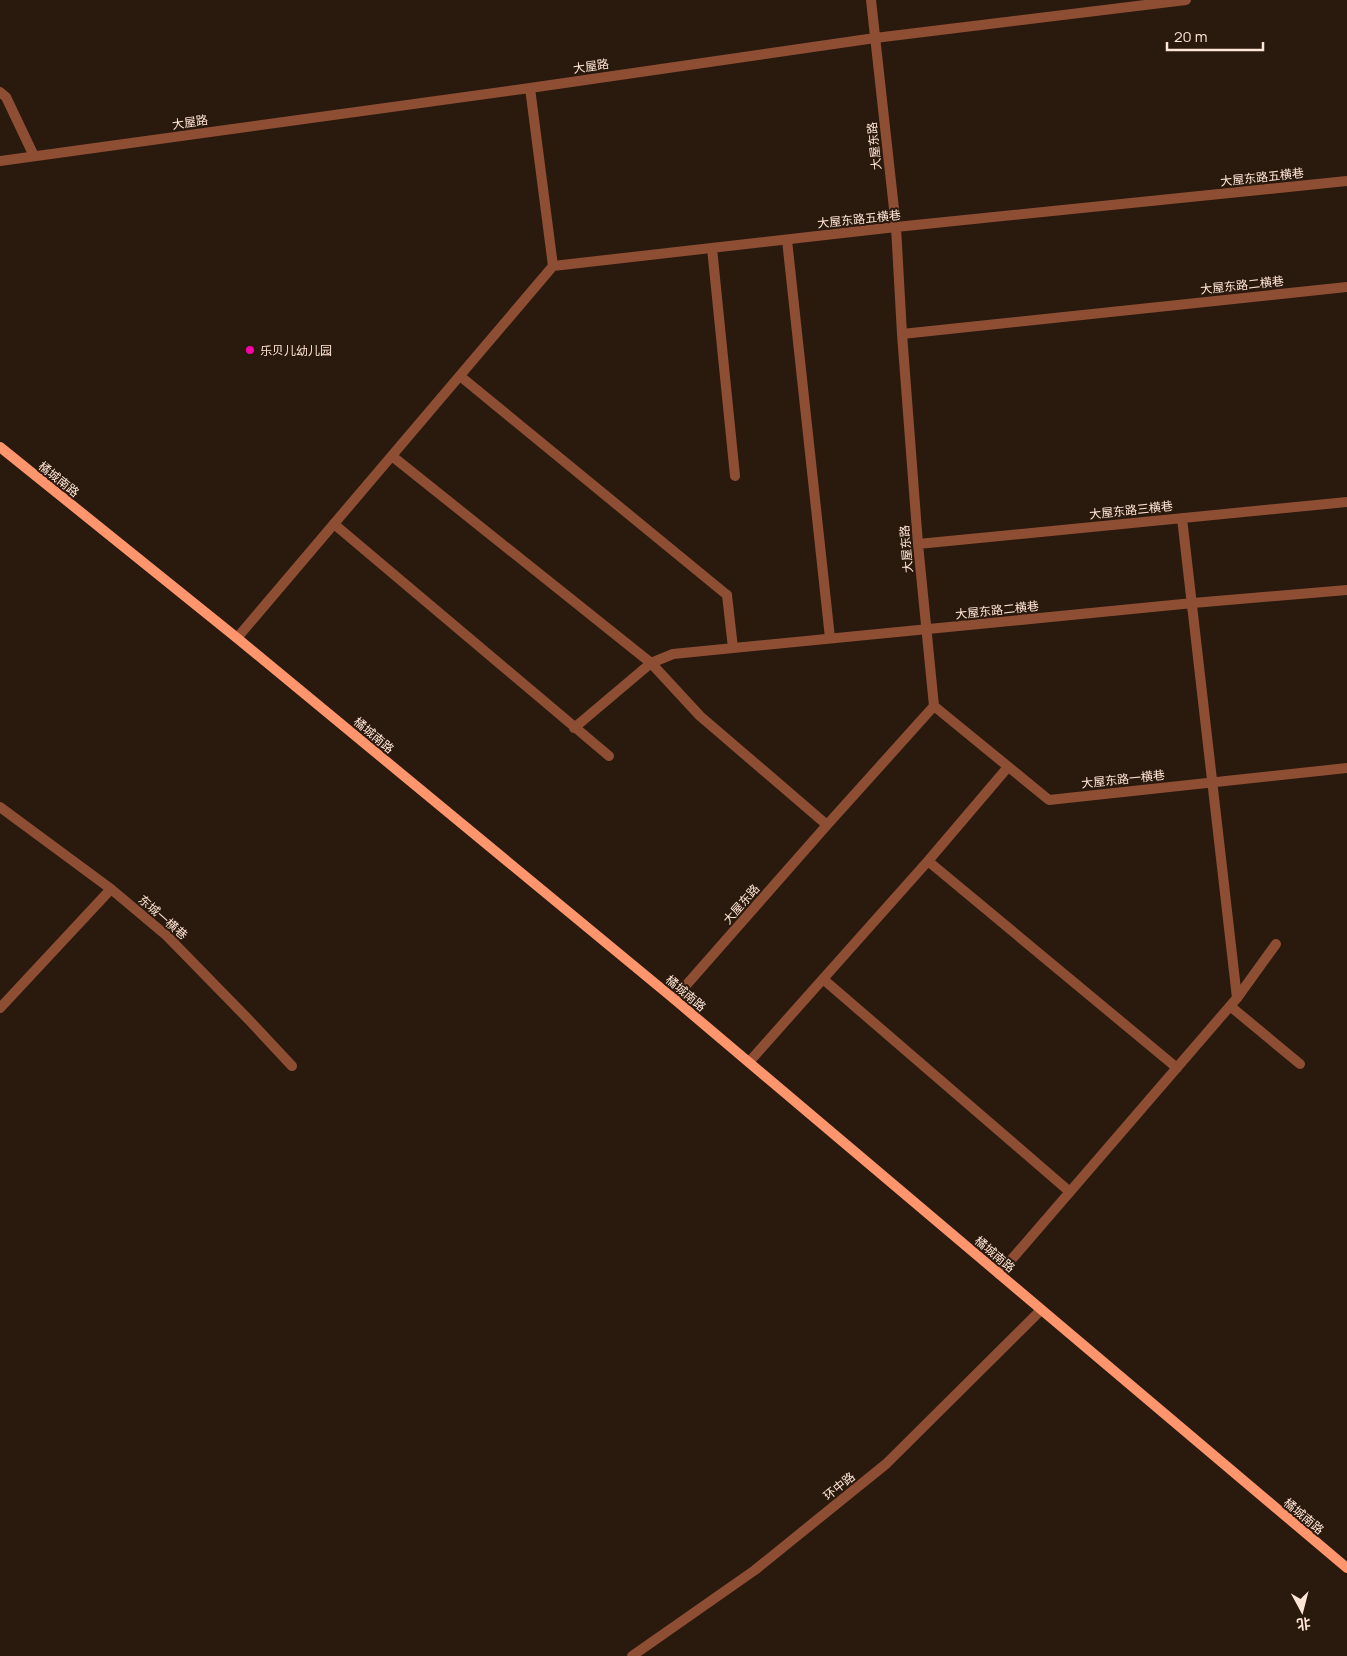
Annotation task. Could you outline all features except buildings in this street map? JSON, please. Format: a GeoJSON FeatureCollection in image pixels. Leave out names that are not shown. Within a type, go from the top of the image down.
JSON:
{"type":"FeatureCollection","features":[{"type":"Feature","properties":{"kind":"main road","name":"橘城南路"},"geometry":{"type":"LineString","coordinates":[[0,447],[237,638],[674,999],[1347,1568]]}},
{"type":"Feature","properties":{"kind":"street","name":"大屋东路"},"geometry":{"type":"LineString","coordinates":[[674,999],[934,706],[918,544],[896,227],[871,0]]}},
{"type":"Feature","properties":{"kind":"street","name":"大屋路"},"geometry":{"type":"LineString","coordinates":[[0,161],[875,38],[1186,0]]}},
{"type":"Feature","properties":{"kind":"street"},"geometry":{"type":"LineString","coordinates":[[237,638],[553,266],[530,88]]}},
{"type":"Feature","properties":{"kind":"street"},"geometry":{"type":"LineString","coordinates":[[0,92],[6,97],[34,156]]}},
{"type":"Feature","properties":{"kind":"street","name":"大屋东路五横巷"},"geometry":{"type":"LineString","coordinates":[[553,266],[896,227],[1347,181]]}},
{"type":"Feature","properties":{"kind":"street"},"geometry":{"type":"LineString","coordinates":[[787,240],[830,638]]}},
{"type":"Feature","properties":{"kind":"street"},"geometry":{"type":"LineString","coordinates":[[712,248],[735,476]]}},
{"type":"Feature","properties":{"kind":"street","name":"大屋东路二横巷"},"geometry":{"type":"LineString","coordinates":[[902,334],[1347,287]]}},
{"type":"Feature","properties":{"kind":"street"},"geometry":{"type":"LineString","coordinates":[[460,376],[727,595],[733,648]]}},
{"type":"Feature","properties":{"kind":"street"},"geometry":{"type":"LineString","coordinates":[[392,456],[651,663],[700,716],[827,825]]}},
{"type":"Feature","properties":{"kind":"street","name":"大屋东路三横巷"},"geometry":{"type":"LineString","coordinates":[[918,544],[1347,502]]}},
{"type":"Feature","properties":{"kind":"street"},"geometry":{"type":"LineString","coordinates":[[1182,518],[1212,782],[1233,1002],[1300,1064]]}},
{"type":"Feature","properties":{"kind":"street"},"geometry":{"type":"LineString","coordinates":[[334,524],[609,756]]}},
{"type":"Feature","properties":{"kind":"street","name":"大屋东路二横巷"},"geometry":{"type":"LineString","coordinates":[[574,728],[651,663],[673,654],[1193,603],[1347,590]]}},
{"type":"Feature","properties":{"kind":"street","name":"大屋东路一横巷"},"geometry":{"type":"LineString","coordinates":[[934,706],[1049,800],[1347,768]]}},
{"type":"Feature","properties":{"kind":"street"},"geometry":{"type":"LineString","coordinates":[[749,1062],[928,861],[1008,767]]}},
{"type":"Feature","properties":{"kind":"street","name":"东城一横巷"},"geometry":{"type":"LineString","coordinates":[[0,807],[111,889],[167,936],[292,1066]]}},
{"type":"Feature","properties":{"kind":"street"},"geometry":{"type":"LineString","coordinates":[[928,861],[1177,1068]]}},
{"type":"Feature","properties":{"kind":"street"},"geometry":{"type":"LineString","coordinates":[[1,1006],[111,889]]}},
{"type":"Feature","properties":{"kind":"street"},"geometry":{"type":"LineString","coordinates":[[999,1274],[1233,1002],[1276,944]]}},
{"type":"Feature","properties":{"kind":"street"},"geometry":{"type":"LineString","coordinates":[[823,979],[1070,1192]]}},
{"type":"Feature","properties":{"kind":"street","name":"环中路"},"geometry":{"type":"LineString","coordinates":[[632,1656],[755,1570],[886,1464],[1041,1310]]}},
{"type":"Feature","properties":{"kind":"place","name":"乐贝儿幼儿园"},"geometry":{"type":"Point","coordinates":[250,350]}}]}
